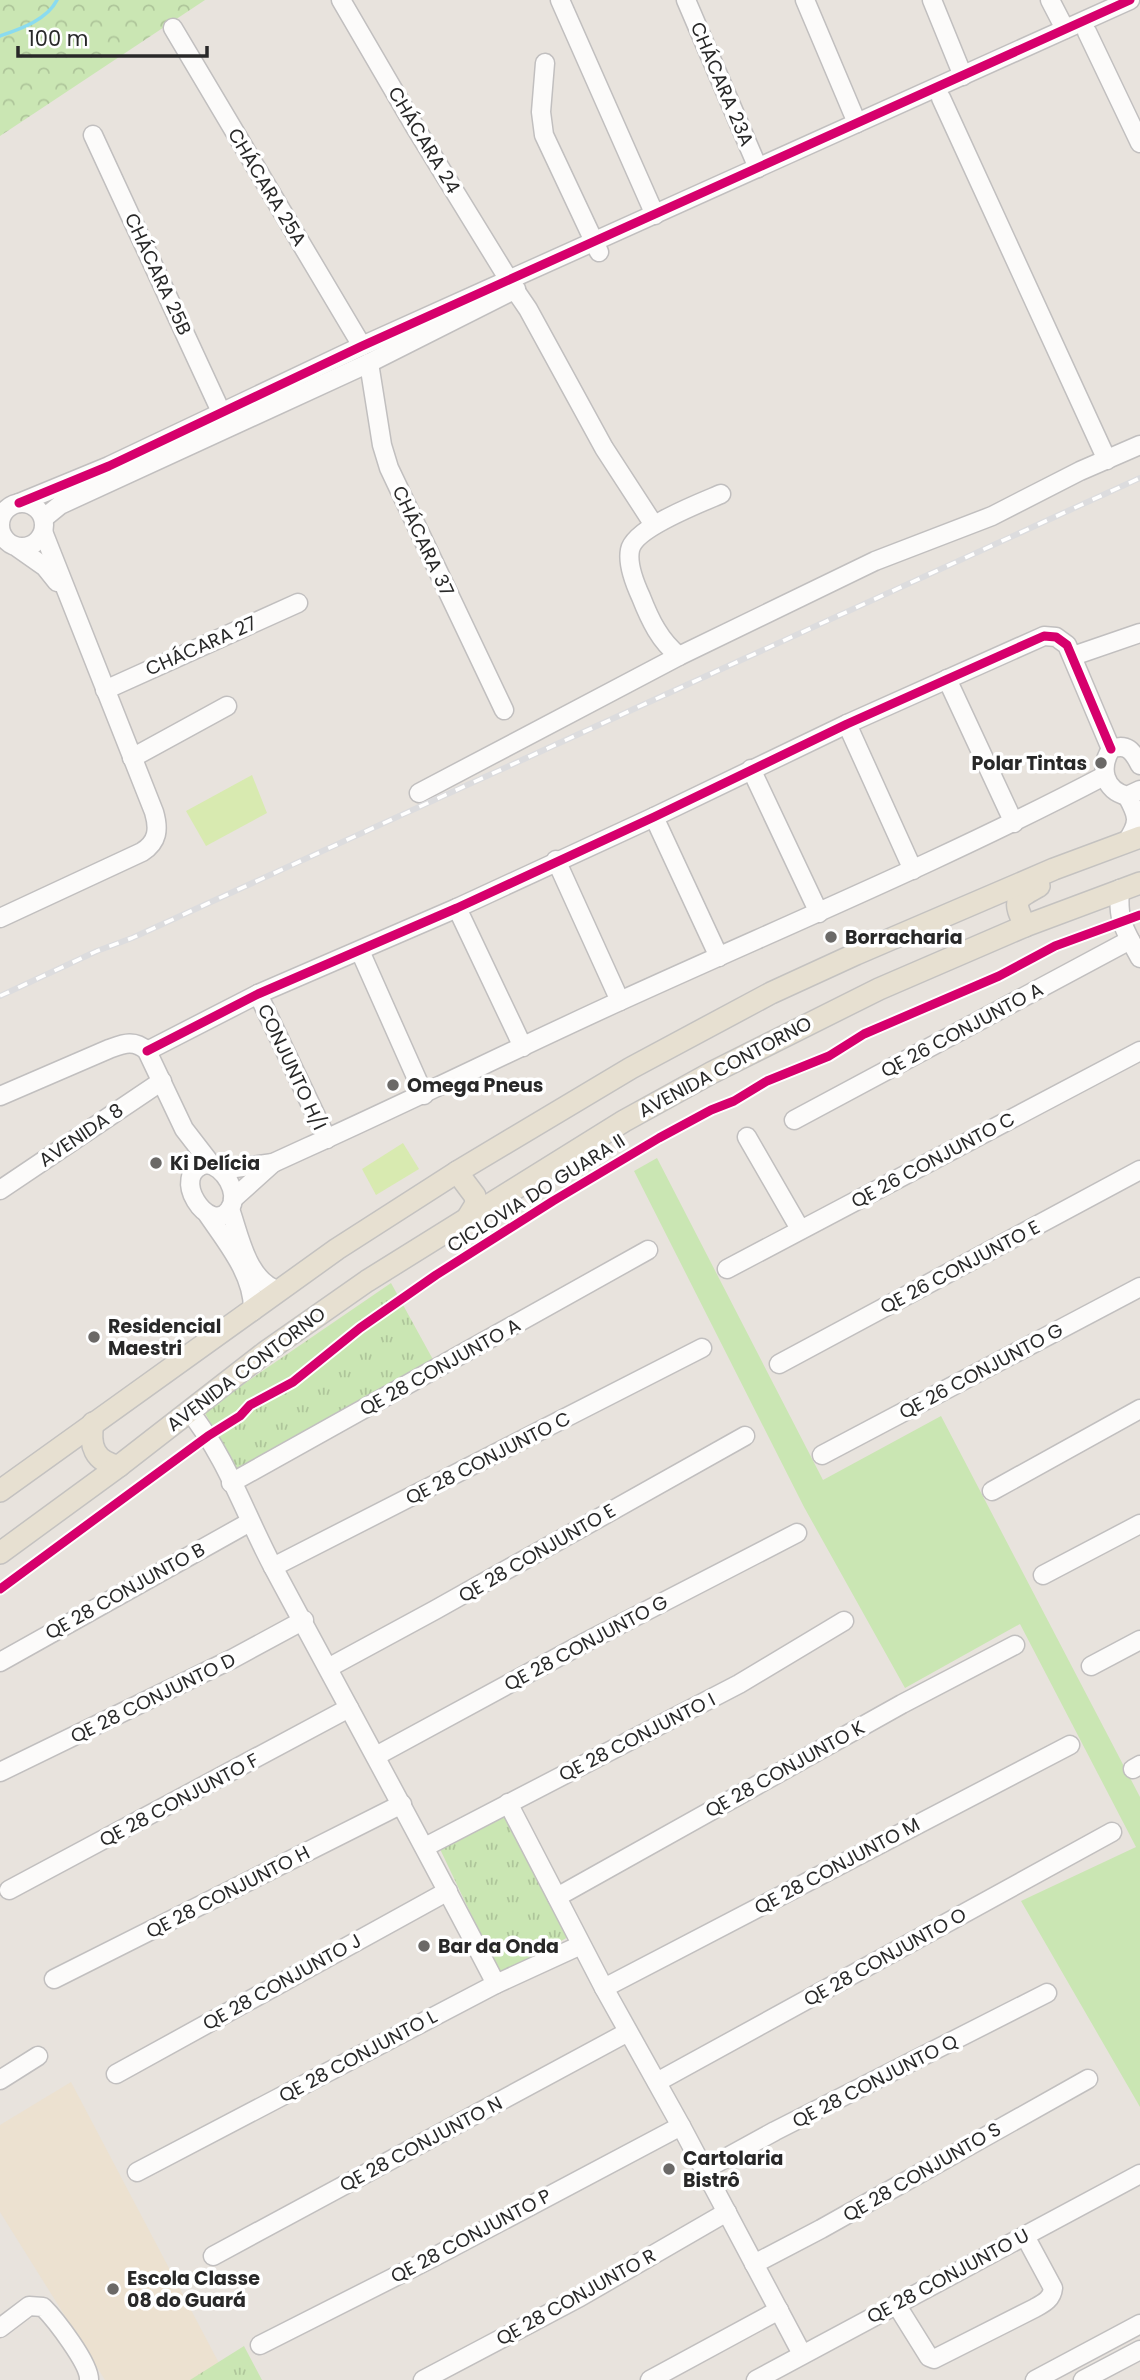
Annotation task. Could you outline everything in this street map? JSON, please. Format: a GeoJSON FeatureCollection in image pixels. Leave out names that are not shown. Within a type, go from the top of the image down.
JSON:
{"type":"FeatureCollection","features":[{"type":"Feature","properties":{"kind":"main road"},"geometry":{"type":"LineString","coordinates":[[0,1492],[337,1249],[457,1172],[631,1068],[771,993],[856,954],[1055,869],[1134,839]]}},
{"type":"Feature","properties":{"kind":"main road"},"geometry":{"type":"LineString","coordinates":[[1025,926],[1015,907],[1016,902],[1045,882],[1055,869]]}},
{"type":"Feature","properties":{"kind":"main road","name":"AVENIDA CONTORNO"},"geometry":{"type":"LineString","coordinates":[[0,1553],[267,1351],[367,1281],[678,1090],[879,989],[1025,926],[1130,886]]}},
{"type":"Feature","properties":{"kind":"main road"},"geometry":{"type":"LineString","coordinates":[[457,1172],[475,1196],[476,1204],[468,1217]]}},
{"type":"Feature","properties":{"kind":"main road"},"geometry":{"type":"LineString","coordinates":[[93,1423],[93,1448],[103,1461],[118,1466]]}},
{"type":"Feature","properties":{"kind":"street","name":"CHÁCARA 24"},"geometry":{"type":"LineString","coordinates":[[341,0],[415,127],[528,309],[604,448],[653,525]]}},
{"type":"Feature","properties":{"kind":"street"},"geometry":{"type":"LineString","coordinates":[[560,0],[654,215]]}},
{"type":"Feature","properties":{"kind":"street","name":"CHÁCARA 23A"},"geometry":{"type":"LineString","coordinates":[[686,0],[758,167]]}},
{"type":"Feature","properties":{"kind":"street"},"geometry":{"type":"LineString","coordinates":[[805,0],[857,123]]}},
{"type":"Feature","properties":{"kind":"street"},"geometry":{"type":"LineString","coordinates":[[932,0],[963,76]]}},
{"type":"Feature","properties":{"kind":"street"},"geometry":{"type":"LineString","coordinates":[[1050,0],[1065,29]]}},
{"type":"Feature","properties":{"kind":"street"},"geometry":{"type":"LineString","coordinates":[[597,247],[654,215],[1130,0]]}},
{"type":"Feature","properties":{"kind":"street"},"geometry":{"type":"LineString","coordinates":[[18,548],[34,545],[60,505],[365,355],[512,285],[1140,8]]}},
{"type":"Feature","properties":{"kind":"street","name":"CHÁCARA 25A"},"geometry":{"type":"LineString","coordinates":[[173,28],[365,355]]}},
{"type":"Feature","properties":{"kind":"street"},"geometry":{"type":"LineString","coordinates":[[1087,32],[1140,143]]}},
{"type":"Feature","properties":{"kind":"street"},"geometry":{"type":"LineString","coordinates":[[545,63],[541,112],[544,135],[597,247]]}},
{"type":"Feature","properties":{"kind":"street"},"geometry":{"type":"LineString","coordinates":[[941,98],[1107,460]]}},
{"type":"Feature","properties":{"kind":"street","name":"CHÁCARA 25B"},"geometry":{"type":"LineString","coordinates":[[93,135],[222,414]]}},
{"type":"Feature","properties":{"kind":"street"},"geometry":{"type":"LineString","coordinates":[[65,593],[45,567],[7,542],[1,531],[1,519],[7,508],[60,488],[222,414],[365,355]]}},
{"type":"Feature","properties":{"kind":"street","name":"CHÁCARA 37"},"geometry":{"type":"LineString","coordinates":[[365,355],[389,468],[504,710]]}},
{"type":"Feature","properties":{"kind":"street"},"geometry":{"type":"LineString","coordinates":[[419,793],[679,656],[875,561],[992,516],[1080,471],[1140,445]]}},
{"type":"Feature","properties":{"kind":"street"},"geometry":{"type":"LineString","coordinates":[[679,656],[667,647],[657,632],[635,584],[630,557],[632,544],[653,525],[721,494]]}},
{"type":"Feature","properties":{"kind":"street"},"geometry":{"type":"LineString","coordinates":[[0,919],[142,852],[157,836],[158,824],[65,593],[38,509],[19,503]]}},
{"type":"Feature","properties":{"kind":"street","name":"CHÁCARA 27"},"geometry":{"type":"LineString","coordinates":[[105,690],[298,603]]}},
{"type":"Feature","properties":{"kind":"street"},"geometry":{"type":"LineString","coordinates":[[1073,656],[1140,633]]}},
{"type":"Feature","properties":{"kind":"street"},"geometry":{"type":"LineString","coordinates":[[147,1051],[258,994],[457,908],[847,724],[1044,636],[1056,637],[1067,645],[1073,656],[1111,748],[1104,765],[1104,776],[1114,790],[1134,793],[1139,821],[1134,839]]}},
{"type":"Feature","properties":{"kind":"street"},"geometry":{"type":"LineString","coordinates":[[947,679],[1014,823]]}},
{"type":"Feature","properties":{"kind":"street"},"geometry":{"type":"LineString","coordinates":[[132,758],[227,706]]}},
{"type":"Feature","properties":{"kind":"street"},"geometry":{"type":"LineString","coordinates":[[847,724],[913,870]]}},
{"type":"Feature","properties":{"kind":"street"},"geometry":{"type":"LineString","coordinates":[[1111,748],[1127,747],[1140,765]]}},
{"type":"Feature","properties":{"kind":"street"},"geometry":{"type":"LineString","coordinates":[[751,769],[818,913]]}},
{"type":"Feature","properties":{"kind":"street"},"geometry":{"type":"LineString","coordinates":[[191,1175],[201,1165],[216,1167],[273,1163],[424,1095],[620,1001],[1014,823],[1104,776]]}},
{"type":"Feature","properties":{"kind":"street"},"geometry":{"type":"LineString","coordinates":[[654,817],[719,957]]}},
{"type":"Feature","properties":{"kind":"street"},"geometry":{"type":"LineString","coordinates":[[556,860],[620,1001]]}},
{"type":"Feature","properties":{"kind":"street"},"geometry":{"type":"LineString","coordinates":[[1120,923],[1118,908],[1130,886]]}},
{"type":"Feature","properties":{"kind":"street"},"geometry":{"type":"LineString","coordinates":[[1083,905],[1107,912],[1120,923],[1140,958]]}},
{"type":"Feature","properties":{"kind":"street"},"geometry":{"type":"LineString","coordinates":[[457,908],[523,1047]]}},
{"type":"Feature","properties":{"kind":"street","name":"QE 26 CONJUNTO A"},"geometry":{"type":"LineString","coordinates":[[794,1120],[1130,940]]}},
{"type":"Feature","properties":{"kind":"street"},"geometry":{"type":"LineString","coordinates":[[360,951],[424,1095]]}},
{"type":"Feature","properties":{"kind":"street","name":"CONJUNTO H/I"},"geometry":{"type":"LineString","coordinates":[[258,994],[327,1139]]}},
{"type":"Feature","properties":{"kind":"street"},"geometry":{"type":"LineString","coordinates":[[0,1096],[123,1044],[136,1043],[147,1051],[184,1129],[229,1184],[231,1204],[246,1257],[253,1269],[272,1289],[280,1291]]}},
{"type":"Feature","properties":{"kind":"street","name":"QE 26 CONJUNTO C"},"geometry":{"type":"LineString","coordinates":[[727,1269],[1140,1051]]}},
{"type":"Feature","properties":{"kind":"street","name":"AVENIDA 8"},"geometry":{"type":"LineString","coordinates":[[0,1190],[162,1081]]}},
{"type":"Feature","properties":{"kind":"street"},"geometry":{"type":"LineString","coordinates":[[184,1129],[191,1188],[195,1198],[231,1249],[250,1285],[253,1311]]}},
{"type":"Feature","properties":{"kind":"street"},"geometry":{"type":"LineString","coordinates":[[747,1137],[800,1229]]}},
{"type":"Feature","properties":{"kind":"street"},"geometry":{"type":"LineString","coordinates":[[208,1215],[222,1217],[231,1204],[273,1163]]}},
{"type":"Feature","properties":{"kind":"street","name":"QE 26 CONJUNTO E"},"geometry":{"type":"LineString","coordinates":[[779,1364],[1140,1170]]}},
{"type":"Feature","properties":{"kind":"street","name":"QE 28 CONJUNTO A"},"geometry":{"type":"LineString","coordinates":[[231,1483],[648,1250]]}},
{"type":"Feature","properties":{"kind":"street","name":"QE 26 CONJUNTO G"},"geometry":{"type":"LineString","coordinates":[[822,1455],[1140,1287]]}},
{"type":"Feature","properties":{"kind":"street","name":"QE 28 CONJUNTO C"},"geometry":{"type":"LineString","coordinates":[[273,1567],[702,1348]]}},
{"type":"Feature","properties":{"kind":"street"},"geometry":{"type":"LineString","coordinates":[[992,1490],[1140,1409]]}},
{"type":"Feature","properties":{"kind":"street"},"geometry":{"type":"LineString","coordinates":[[189,1411],[211,1442],[273,1567],[304,1620],[496,1984]]}},
{"type":"Feature","properties":{"kind":"street","name":"QE 28 CONJUNTO E"},"geometry":{"type":"LineString","coordinates":[[328,1668],[745,1436]]}},
{"type":"Feature","properties":{"kind":"street","name":"QE 28 CONJUNTO B"},"geometry":{"type":"LineString","coordinates":[[0,1662],[250,1522]]}},
{"type":"Feature","properties":{"kind":"street"},"geometry":{"type":"LineString","coordinates":[[1043,1575],[1140,1524]]}},
{"type":"Feature","properties":{"kind":"street","name":"QE 28 CONJUNTO G"},"geometry":{"type":"LineString","coordinates":[[376,1756],[584,1643],[797,1533]]}},
{"type":"Feature","properties":{"kind":"street","name":"QE 28 CONJUNTO D"},"geometry":{"type":"LineString","coordinates":[[0,1772],[232,1659],[304,1620]]}},
{"type":"Feature","properties":{"kind":"street","name":"QE 28 CONJUNTO I"},"geometry":{"type":"LineString","coordinates":[[425,1847],[740,1684],[844,1621]]}},
{"type":"Feature","properties":{"kind":"street"},"geometry":{"type":"LineString","coordinates":[[1091,1666],[1140,1640]]}},
{"type":"Feature","properties":{"kind":"street","name":"QE 28 CONJUNTO K"},"geometry":{"type":"LineString","coordinates":[[557,1897],[902,1704],[1015,1645]]}},
{"type":"Feature","properties":{"kind":"street","name":"QE 28 CONJUNTO F"},"geometry":{"type":"LineString","coordinates":[[9,1891],[349,1708]]}},
{"type":"Feature","properties":{"kind":"street","name":"QE 28 CONJUNTO M"},"geometry":{"type":"LineString","coordinates":[[604,1988],[1070,1745]]}},
{"type":"Feature","properties":{"kind":"street"},"geometry":{"type":"LineString","coordinates":[[508,1803],[581,1945],[802,2354]]}},
{"type":"Feature","properties":{"kind":"street","name":"QE 28 CONJUNTO H"},"geometry":{"type":"LineString","coordinates":[[54,1979],[402,1804]]}},
{"type":"Feature","properties":{"kind":"street","name":"QE 28 CONJUNTO O"},"geometry":{"type":"LineString","coordinates":[[657,2082],[1112,1832]]}},
{"type":"Feature","properties":{"kind":"street","name":"QE 28 CONJUNTO J"},"geometry":{"type":"LineString","coordinates":[[116,2074],[448,1891]]}},
{"type":"Feature","properties":{"kind":"street","name":"QE 28 CONJUNTO L"},"geometry":{"type":"LineString","coordinates":[[137,2172],[496,1984],[581,1945]]}},
{"type":"Feature","properties":{"kind":"street","name":"QE 28 CONJUNTO Q"},"geometry":{"type":"LineString","coordinates":[[704,2170],[1047,1993]]}},
{"type":"Feature","properties":{"kind":"street","name":"QE 28 CONJUNTO N"},"geometry":{"type":"LineString","coordinates":[[213,2256],[628,2032]]}},
{"type":"Feature","properties":{"kind":"street"},"geometry":{"type":"LineString","coordinates":[[0,2080],[38,2056]]}},
{"type":"Feature","properties":{"kind":"street","name":"QE 28 CONJUNTO S"},"geometry":{"type":"LineString","coordinates":[[754,2264],[1088,2079]]}},
{"type":"Feature","properties":{"kind":"street","name":"QE 28 CONJUNTO P"},"geometry":{"type":"LineString","coordinates":[[260,2345],[435,2257],[681,2126]]}},
{"type":"Feature","properties":{"kind":"street","name":"QE 28 CONJUNTO U"},"geometry":{"type":"LineString","coordinates":[[756,2380],[1140,2174]]}},
{"type":"Feature","properties":{"kind":"street","name":"QE 28 CONJUNTO R"},"geometry":{"type":"LineString","coordinates":[[423,2380],[580,2297],[727,2212]]}},
{"type":"Feature","properties":{"kind":"street"},"geometry":{"type":"LineString","coordinates":[[896,2304],[929,2357],[934,2359],[1035,2308],[1047,2301],[1053,2294],[1053,2288],[1025,2236]]}},
{"type":"Feature","properties":{"kind":"street"},"geometry":{"type":"LineString","coordinates":[[0,2328],[29,2306],[43,2307],[88,2369],[89,2380]]}},
{"type":"Feature","properties":{"kind":"street"},"geometry":{"type":"LineString","coordinates":[[650,2380],[779,2310]]}},
{"type":"Feature","properties":{"kind":"street"},"geometry":{"type":"LineString","coordinates":[[1035,2380],[1140,2324]]}},
{"type":"Feature","properties":{"kind":"street"},"geometry":{"type":"LineString","coordinates":[[1083,2380],[1140,2350]]}},
{"type":"Feature","properties":{"kind":"shaded area","name":"Escola Classe 08 do Guará"},"geometry":{"type":"Polygon","coordinates":[[[71,2082],[220,2365],[195,2380],[105,2380],[0,2212],[0,2125],[71,2082]]]}},
{"type":"Feature","properties":{"kind":"green space"},"geometry":{"type":"Polygon","coordinates":[[[0,0],[205,0],[0,136],[0,0]]]}},
{"type":"Feature","properties":{"kind":"green space"},"geometry":{"type":"Polygon","coordinates":[[[252,775],[267,813],[206,846],[186,811],[252,775]]]}},
{"type":"Feature","properties":{"kind":"green space"},"geometry":{"type":"Polygon","coordinates":[[[403,1143],[419,1169],[376,1195],[362,1169],[403,1143]]]}},
{"type":"Feature","properties":{"kind":"green space"},"geometry":{"type":"Polygon","coordinates":[[[657,1158],[823,1480],[941,1416],[1140,1797],[1140,2107],[1021,1901],[1136,1847],[1020,1624],[905,1688],[804,1507],[634,1171],[657,1158]]]}},
{"type":"Feature","properties":{"kind":"green space"},"geometry":{"type":"Polygon","coordinates":[[[391,1283],[436,1365],[237,1474],[204,1411],[391,1283]]]}},
{"type":"Feature","properties":{"kind":"green space"},"geometry":{"type":"Polygon","coordinates":[[[505,1814],[570,1936],[500,1975],[439,1847],[505,1814]]]}},
{"type":"Feature","properties":{"kind":"green space"},"geometry":{"type":"Polygon","coordinates":[[[244,2346],[262,2380],[190,2380],[244,2346]]]}},
{"type":"Feature","properties":{"kind":"waterway"},"geometry":{"type":"LineString","coordinates":[[0,36],[40,18],[57,0]]}},
{"type":"Feature","properties":{"kind":"railway"},"geometry":{"type":"LineString","coordinates":[[0,996],[1140,478]]}},
{"type":"Feature","properties":{"kind":"cycle path"},"geometry":{"type":"LineString","coordinates":[[19,503],[109,466],[362,346],[1130,0]]}},
{"type":"Feature","properties":{"kind":"cycle path"},"geometry":{"type":"LineString","coordinates":[[147,1051],[258,994],[457,908],[847,724],[1044,636],[1056,637],[1067,645],[1111,749]]}},
{"type":"Feature","properties":{"kind":"cycle path","name":"CICLOVIA DO GUARA II"},"geometry":{"type":"LineString","coordinates":[[0,1589],[208,1436],[240,1416],[250,1405],[293,1382],[360,1328],[436,1275],[659,1138],[711,1110],[734,1101],[767,1081],[829,1056],[864,1034],[999,976],[1055,946],[1140,915]]}},
{"type":"Feature","properties":{"kind":"place","name":"Polar Tintas"},"geometry":{"type":"Point","coordinates":[1101,763]}},
{"type":"Feature","properties":{"kind":"place","name":"Borracharia"},"geometry":{"type":"Point","coordinates":[831,937]}},
{"type":"Feature","properties":{"kind":"place","name":"Omega Pneus"},"geometry":{"type":"Point","coordinates":[393,1085]}},
{"type":"Feature","properties":{"kind":"place","name":"Ki Delícia"},"geometry":{"type":"Point","coordinates":[156,1163]}},
{"type":"Feature","properties":{"kind":"place","name":"Residencial Maestri"},"geometry":{"type":"Point","coordinates":[94,1337]}},
{"type":"Feature","properties":{"kind":"place","name":"Bar da Onda"},"geometry":{"type":"Point","coordinates":[424,1946]}},
{"type":"Feature","properties":{"kind":"place","name":"Cartolaria Bistrô"},"geometry":{"type":"Point","coordinates":[669,2169]}},
{"type":"Feature","properties":{"kind":"place","name":"Escola Classe 08 do Guará"},"geometry":{"type":"Point","coordinates":[113,2289]}}]}
